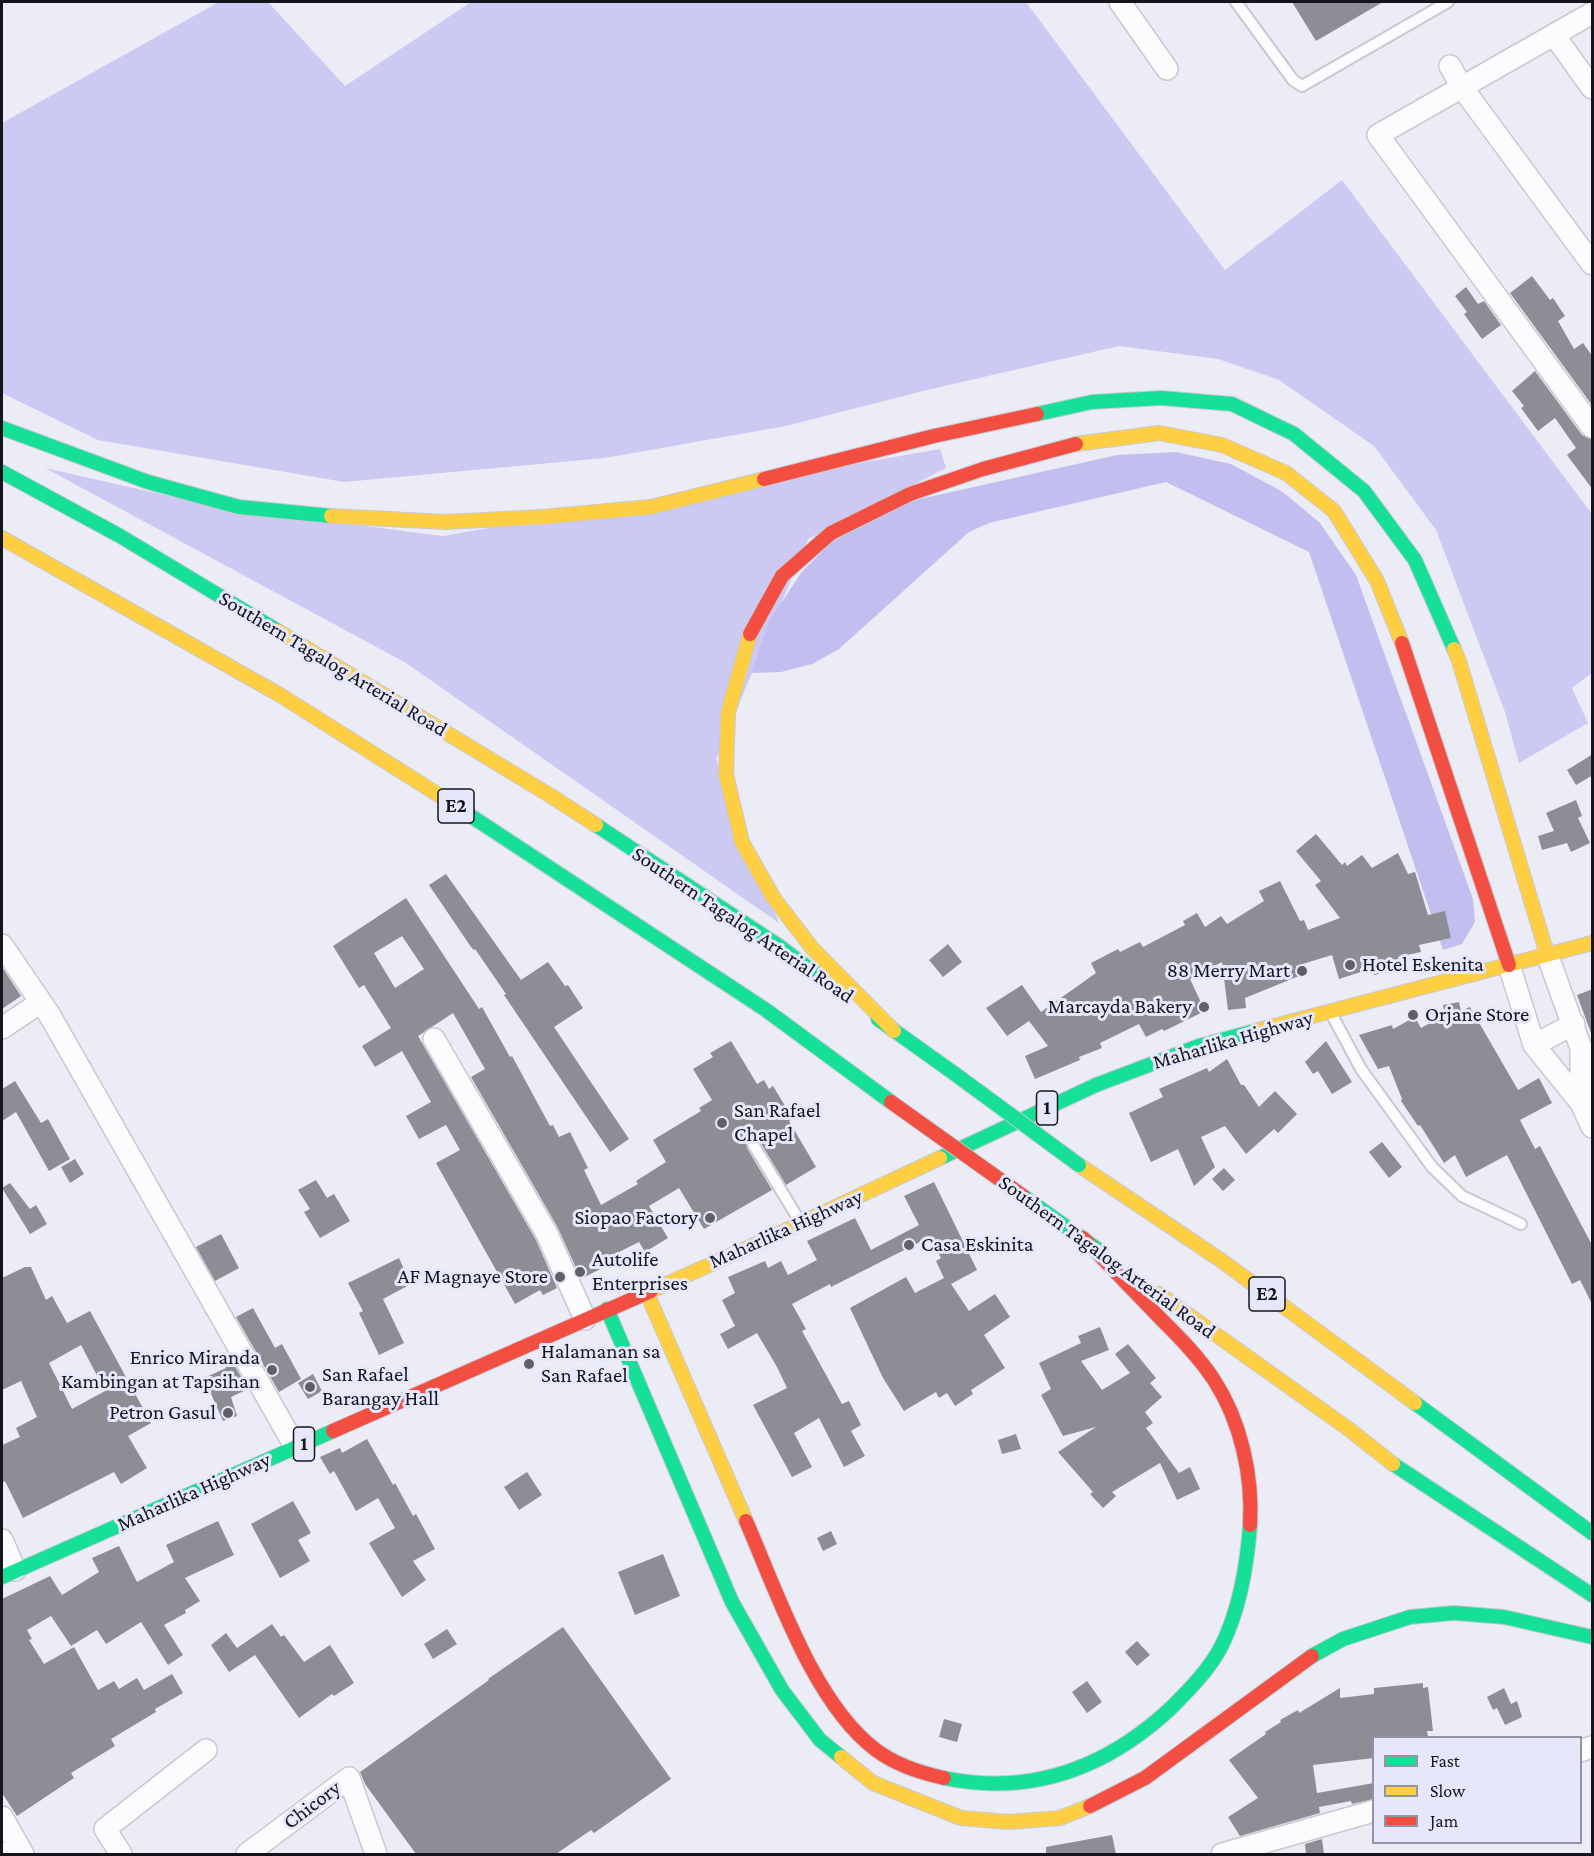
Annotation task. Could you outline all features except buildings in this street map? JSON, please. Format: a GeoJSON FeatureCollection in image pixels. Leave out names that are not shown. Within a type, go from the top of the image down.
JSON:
{"type":"FeatureCollection","features":[{"type":"Feature","properties":{"kind":"highway"},"geometry":{"type":"LineString","coordinates":[[2,428],[148,482],[239,507],[350,518],[446,522],[542,517],[651,507],[911,442],[1092,402],[1161,398],[1232,404],[1294,434],[1364,491],[1415,560],[1459,661],[1547,954]]}},
{"type":"Feature","properties":{"kind":"highway"},"geometry":{"type":"LineString","coordinates":[[894,1031],[812,948],[772,897],[742,842],[726,774],[728,713],[748,638],[782,576],[831,533],[900,499],[983,469],[1076,444],[1158,433],[1222,445],[1286,473],[1334,511],[1377,581],[1401,641],[1509,964]]}},
{"type":"Feature","properties":{"kind":"highway","name":"Southern Tagalog Arterial Road"},"geometry":{"type":"LineString","coordinates":[[2,472],[120,536],[551,796],[779,946],[1079,1166],[1222,1261],[1593,1533]]}},
{"type":"Feature","properties":{"kind":"highway","name":"Southern Tagalog Arterial Road"},"geometry":{"type":"LineString","coordinates":[[2,538],[280,695],[458,807],[766,1010],[1418,1480],[1593,1595]]}},
{"type":"Feature","properties":{"kind":"highway","name":"Maharlika Highway"},"geometry":{"type":"LineString","coordinates":[[8,1574],[800,1223],[1096,1085],[1198,1046],[1593,943]]}},
{"type":"Feature","properties":{"kind":"highway"},"geometry":{"type":"LineString","coordinates":[[646,1291],[809,1666],[844,1717],[861,1738],[877,1751],[920,1772],[946,1780],[987,1786],[1038,1782],[1082,1769],[1124,1745],[1160,1719],[1194,1685],[1221,1646],[1236,1608],[1249,1550],[1250,1503],[1244,1453],[1221,1392],[1197,1356],[1083,1238]]}},
{"type":"Feature","properties":{"kind":"highway"},"geometry":{"type":"LineString","coordinates":[[607,1309],[732,1602],[782,1690],[820,1740],[873,1783],[961,1818],[1008,1822],[1060,1818],[1100,1802],[1145,1778],[1305,1661],[1343,1639],[1410,1617],[1454,1613],[1504,1617],[1593,1637]]}},
{"type":"Feature","properties":{"kind":"street"},"geometry":{"type":"LineString","coordinates":[[1120,2],[1167,69]]}},
{"type":"Feature","properties":{"kind":"street"},"geometry":{"type":"LineString","coordinates":[[1593,13],[1378,135],[1593,427]]}},
{"type":"Feature","properties":{"kind":"street"},"geometry":{"type":"LineString","coordinates":[[1554,35],[1593,88]]}},
{"type":"Feature","properties":{"kind":"street"},"geometry":{"type":"LineString","coordinates":[[1450,66],[1461,86],[1593,264]]}},
{"type":"Feature","properties":{"kind":"street"},"geometry":{"type":"LineString","coordinates":[[2,945],[49,1014],[296,1448]]}},
{"type":"Feature","properties":{"kind":"street"},"geometry":{"type":"LineString","coordinates":[[1547,954],[1581,1048],[1581,1103]]}},
{"type":"Feature","properties":{"kind":"street"},"geometry":{"type":"LineString","coordinates":[[1509,964],[1534,1045],[1581,1103],[1593,1126]]}},
{"type":"Feature","properties":{"kind":"street"},"geometry":{"type":"LineString","coordinates":[[2,1028],[32,1008]]}},
{"type":"Feature","properties":{"kind":"street"},"geometry":{"type":"LineString","coordinates":[[1534,1045],[1574,1024]]}},
{"type":"Feature","properties":{"kind":"street"},"geometry":{"type":"LineString","coordinates":[[434,1039],[547,1234],[585,1319]]}},
{"type":"Feature","properties":{"kind":"street"},"geometry":{"type":"LineString","coordinates":[[2,1540],[8,1574]]}},
{"type":"Feature","properties":{"kind":"street"},"geometry":{"type":"LineString","coordinates":[[121,1854],[105,1829],[206,1750]]}},
{"type":"Feature","properties":{"kind":"street","name":"Chicory"},"geometry":{"type":"LineString","coordinates":[[247,1854],[349,1778],[376,1854]]}},
{"type":"Feature","properties":{"kind":"street"},"geometry":{"type":"LineString","coordinates":[[1222,1854],[1372,1812]]}},
{"type":"Feature","properties":{"kind":"street"},"geometry":{"type":"LineString","coordinates":[[2,1817],[24,1854]]}},
{"type":"Feature","properties":{"kind":"lane"},"geometry":{"type":"LineString","coordinates":[[1236,2],[1293,80],[1302,86],[1448,2]]}},
{"type":"Feature","properties":{"kind":"lane"},"geometry":{"type":"LineString","coordinates":[[1330,1012],[1361,1069],[1432,1167],[1462,1196],[1521,1224]]}},
{"type":"Feature","properties":{"kind":"lane"},"geometry":{"type":"LineString","coordinates":[[753,1144],[800,1223]]}},
{"type":"Feature","properties":{"kind":"shaded area"},"geometry":{"type":"Polygon","coordinates":[[[219,2],[268,2],[345,86],[471,2],[1026,2],[1225,270],[1342,180],[1592,514],[1592,673],[1572,688],[1588,723],[1519,763],[1505,712],[1436,530],[1374,446],[1279,380],[1218,359],[1119,346],[927,390],[786,426],[605,458],[344,482],[98,440],[2,393],[2,123],[219,2]]]}},
{"type":"Feature","properties":{"kind":"shaded area"},"geometry":{"type":"Polygon","coordinates":[[[940,449],[946,468],[808,539],[716,759],[779,923],[406,663],[45,468],[218,507],[443,536],[940,449]]]}},
{"type":"Feature","properties":{"kind":"shaded area"},"geometry":{"type":"Polygon","coordinates":[[[1176,452],[1231,464],[1283,492],[1320,523],[1356,575],[1473,899],[1475,922],[1462,944],[1443,950],[1309,552],[1166,482],[989,523],[969,532],[839,649],[812,664],[781,672],[751,673],[770,620],[801,573],[835,538],[911,501],[1117,455],[1176,452]]]}},
{"type":"Feature","properties":{"kind":"traffic: fast"},"geometry":{"type":"LineString","coordinates":[[1037,414],[1092,402],[1161,398],[1232,404],[1294,434],[1364,491],[1415,560],[1454,649]]}},
{"type":"Feature","properties":{"kind":"traffic: fast"},"geometry":{"type":"LineString","coordinates":[[2,428],[148,482],[239,507],[331,516]]}},
{"type":"Feature","properties":{"kind":"traffic: fast"},"geometry":{"type":"LineString","coordinates":[[2,472],[120,536],[278,631]]}},
{"type":"Feature","properties":{"kind":"traffic: fast"},"geometry":{"type":"LineString","coordinates":[[442,797],[766,1010],[891,1102]]}},
{"type":"Feature","properties":{"kind":"traffic: fast"},"geometry":{"type":"LineString","coordinates":[[596,825],[779,946],[819,976]]}},
{"type":"Feature","properties":{"kind":"traffic: fast"},"geometry":{"type":"LineString","coordinates":[[878,1019],[955,1074]]}},
{"type":"Feature","properties":{"kind":"traffic: fast"},"geometry":{"type":"LineString","coordinates":[[940,1158],[1096,1085],[1199,1046],[1255,1031]]}},
{"type":"Feature","properties":{"kind":"traffic: fast"},"geometry":{"type":"LineString","coordinates":[[955,1074],[1079,1165]]}},
{"type":"Feature","properties":{"kind":"traffic: fast"},"geometry":{"type":"LineString","coordinates":[[1023,1196],[1100,1251]]}},
{"type":"Feature","properties":{"kind":"traffic: fast"},"geometry":{"type":"LineString","coordinates":[[607,1309],[732,1602],[782,1690],[820,1740],[841,1757]]}},
{"type":"Feature","properties":{"kind":"traffic: fast"},"geometry":{"type":"LineString","coordinates":[[1415,1403],[1592,1533]]}},
{"type":"Feature","properties":{"kind":"traffic: fast"},"geometry":{"type":"LineString","coordinates":[[2,1577],[333,1431]]}},
{"type":"Feature","properties":{"kind":"traffic: fast"},"geometry":{"type":"LineString","coordinates":[[1393,1464],[1592,1595]]}},
{"type":"Feature","properties":{"kind":"traffic: fast"},"geometry":{"type":"LineString","coordinates":[[944,1778],[976,1783],[1037,1780],[1093,1762],[1145,1730],[1192,1687],[1222,1645],[1234,1617],[1242,1587],[1250,1525]]}},
{"type":"Feature","properties":{"kind":"traffic: fast"},"geometry":{"type":"LineString","coordinates":[[1312,1656],[1343,1639],[1410,1617],[1454,1613],[1504,1617],[1592,1637]]}},
{"type":"Feature","properties":{"kind":"traffic: slow"},"geometry":{"type":"LineString","coordinates":[[1076,444],[1159,433],[1222,445],[1286,473],[1334,511],[1377,581],[1402,643]]}},
{"type":"Feature","properties":{"kind":"traffic: slow"},"geometry":{"type":"LineString","coordinates":[[331,516],[445,522],[542,517],[651,507],[764,479]]}},
{"type":"Feature","properties":{"kind":"traffic: slow"},"geometry":{"type":"LineString","coordinates":[[2,538],[280,695],[442,797]]}},
{"type":"Feature","properties":{"kind":"traffic: slow"},"geometry":{"type":"LineString","coordinates":[[278,631],[596,825]]}},
{"type":"Feature","properties":{"kind":"traffic: slow"},"geometry":{"type":"LineString","coordinates":[[750,634],[728,713],[726,774],[742,842],[773,897],[812,948],[894,1031]]}},
{"type":"Feature","properties":{"kind":"traffic: slow"},"geometry":{"type":"LineString","coordinates":[[1454,649],[1547,954]]}},
{"type":"Feature","properties":{"kind":"traffic: slow"},"geometry":{"type":"LineString","coordinates":[[1255,1031],[1592,943]]}},
{"type":"Feature","properties":{"kind":"traffic: slow"},"geometry":{"type":"LineString","coordinates":[[651,1291],[940,1158]]}},
{"type":"Feature","properties":{"kind":"traffic: slow"},"geometry":{"type":"LineString","coordinates":[[1079,1165],[1222,1261],[1415,1403]]}},
{"type":"Feature","properties":{"kind":"traffic: slow"},"geometry":{"type":"LineString","coordinates":[[646,1291],[746,1521]]}},
{"type":"Feature","properties":{"kind":"traffic: slow"},"geometry":{"type":"LineString","coordinates":[[1159,1294],[1350,1430],[1393,1464]]}},
{"type":"Feature","properties":{"kind":"traffic: slow"},"geometry":{"type":"LineString","coordinates":[[841,1757],[873,1783],[961,1818],[1008,1822],[1060,1818],[1090,1806]]}},
{"type":"Feature","properties":{"kind":"traffic: jam"},"geometry":{"type":"LineString","coordinates":[[764,479],[934,436],[1037,414]]}},
{"type":"Feature","properties":{"kind":"traffic: jam"},"geometry":{"type":"LineString","coordinates":[[750,634],[782,576],[831,533],[910,494],[983,469],[1076,444]]}},
{"type":"Feature","properties":{"kind":"traffic: jam"},"geometry":{"type":"LineString","coordinates":[[1402,643],[1509,965]]}},
{"type":"Feature","properties":{"kind":"traffic: jam"},"geometry":{"type":"LineString","coordinates":[[891,1102],[1023,1196]]}},
{"type":"Feature","properties":{"kind":"traffic: jam"},"geometry":{"type":"LineString","coordinates":[[1083,1238],[1188,1348],[1214,1380],[1231,1413],[1243,1450],[1249,1488],[1250,1525]]}},
{"type":"Feature","properties":{"kind":"traffic: jam"},"geometry":{"type":"LineString","coordinates":[[333,1431],[651,1291]]}},
{"type":"Feature","properties":{"kind":"traffic: jam"},"geometry":{"type":"LineString","coordinates":[[746,1521],[799,1645],[834,1705],[854,1730],[876,1750],[909,1768],[944,1778]]}},
{"type":"Feature","properties":{"kind":"traffic: jam"},"geometry":{"type":"LineString","coordinates":[[1090,1806],[1145,1778],[1312,1656]]}},
{"type":"Feature","properties":{"kind":"place","name":"Hotel Eskenita"},"geometry":{"type":"Point","coordinates":[1350,965]}},
{"type":"Feature","properties":{"kind":"place","name":"88 Merry Mart"},"geometry":{"type":"Point","coordinates":[1302,971]}},
{"type":"Feature","properties":{"kind":"place","name":"Marcayda Bakery"},"geometry":{"type":"Point","coordinates":[1204,1007]}},
{"type":"Feature","properties":{"kind":"place","name":"Orjane Store"},"geometry":{"type":"Point","coordinates":[1413,1015]}},
{"type":"Feature","properties":{"kind":"place","name":"San Rafael Chapel"},"geometry":{"type":"Point","coordinates":[722,1123]}},
{"type":"Feature","properties":{"kind":"place","name":"Siopao Factory"},"geometry":{"type":"Point","coordinates":[710,1218]}},
{"type":"Feature","properties":{"kind":"place","name":"Casa Eskinita"},"geometry":{"type":"Point","coordinates":[909,1245]}},
{"type":"Feature","properties":{"kind":"place","name":"Autolife Enterprises"},"geometry":{"type":"Point","coordinates":[580,1272]}},
{"type":"Feature","properties":{"kind":"place","name":"AF Magnaye Store"},"geometry":{"type":"Point","coordinates":[560,1277]}},
{"type":"Feature","properties":{"kind":"place","name":"Halamanan sa San Rafael"},"geometry":{"type":"Point","coordinates":[529,1364]}},
{"type":"Feature","properties":{"kind":"place","name":"Enrico Miranda Kambingan at Tapsihan"},"geometry":{"type":"Point","coordinates":[272,1370]}},
{"type":"Feature","properties":{"kind":"place","name":"San Rafael Barangay Hall"},"geometry":{"type":"Point","coordinates":[310,1387]}},
{"type":"Feature","properties":{"kind":"place","name":"Petron Gasul"},"geometry":{"type":"Point","coordinates":[228,1413]}}]}
